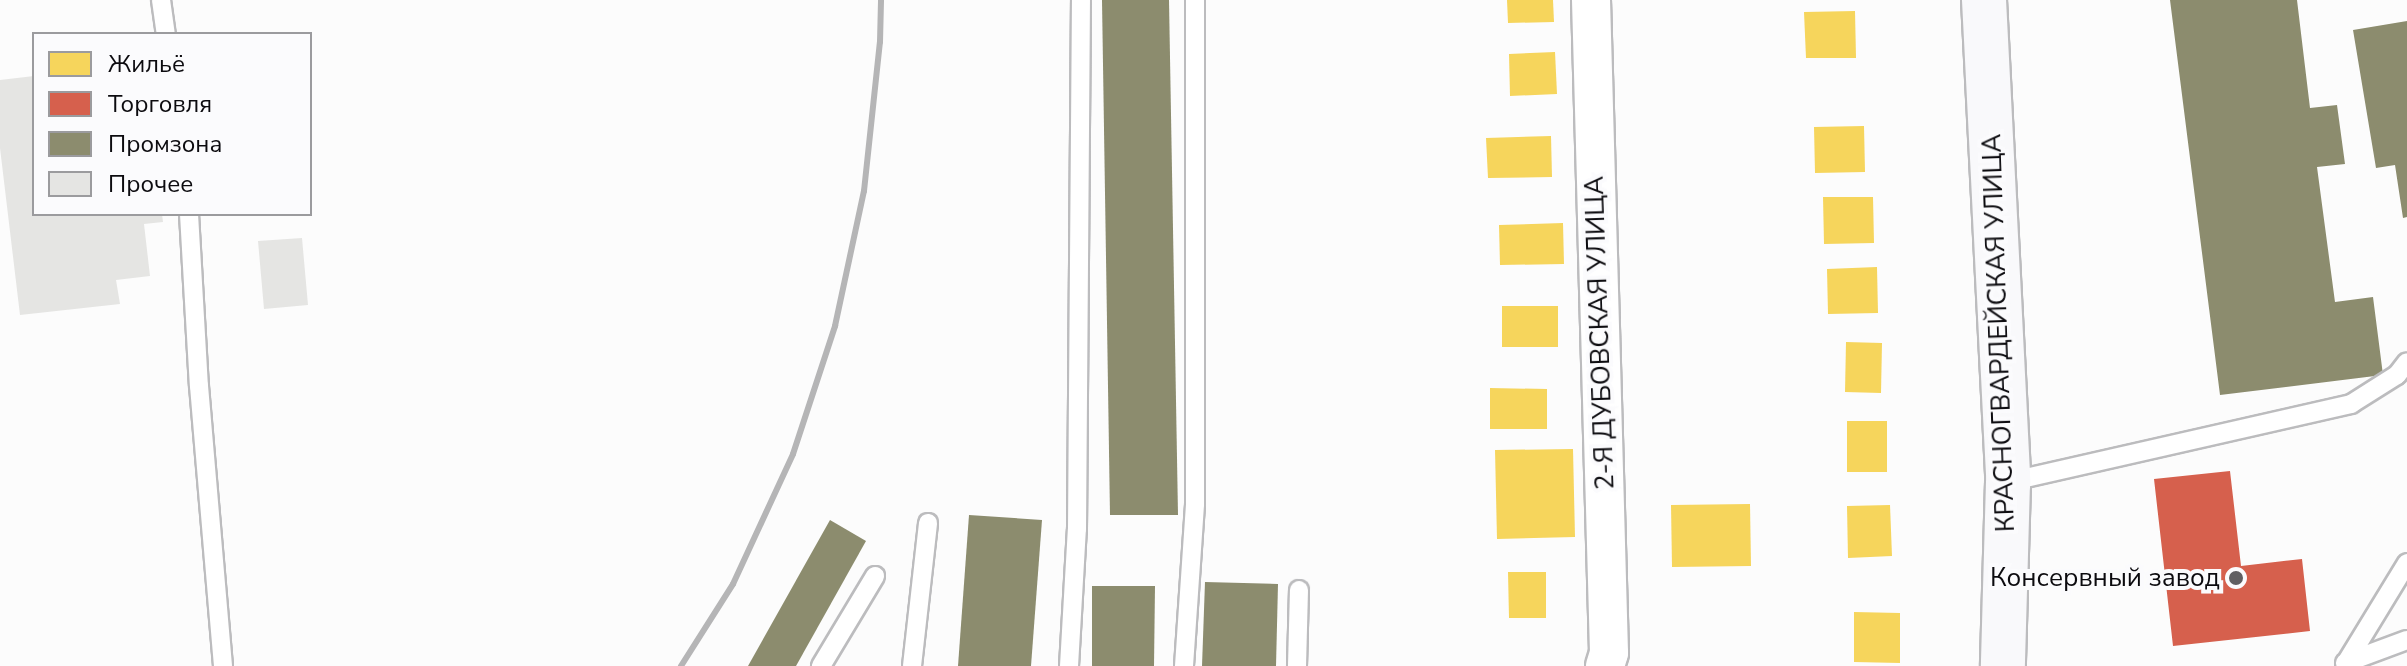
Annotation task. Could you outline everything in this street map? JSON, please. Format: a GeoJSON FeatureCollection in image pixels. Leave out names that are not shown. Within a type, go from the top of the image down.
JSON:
{"type":"FeatureCollection","features":[{"type":"Feature","properties":{"kind":"main road","name":"КРАСНОГВАРДЕЙСКАЯ УЛИЦА"},"geometry":{"type":"LineString","coordinates":[[1984,0],[2008,482],[2003,666]]}},
{"type":"Feature","properties":{"kind":"street","name":"2-Я ДУБОВСКАЯ УЛИЦА"},"geometry":{"type":"LineString","coordinates":[[1591,0],[1609,653],[1605,666]]}},
{"type":"Feature","properties":{"kind":"lane"},"geometry":{"type":"LineString","coordinates":[[161,0],[166,32]]}},
{"type":"Feature","properties":{"kind":"lane"},"geometry":{"type":"LineString","coordinates":[[1069,666],[1077,529],[1081,0]]}},
{"type":"Feature","properties":{"kind":"lane"},"geometry":{"type":"LineString","coordinates":[[1184,666],[1195,504],[1195,0]]}},
{"type":"Feature","properties":{"kind":"lane"},"geometry":{"type":"LineString","coordinates":[[189,216],[199,386],[223,666]]}},
{"type":"Feature","properties":{"kind":"lane"},"geometry":{"type":"LineString","coordinates":[[2008,482],[2351,404],[2397,375],[2407,362]]}},
{"type":"Feature","properties":{"kind":"lane"},"geometry":{"type":"LineString","coordinates":[[912,666],[928,523]]}},
{"type":"Feature","properties":{"kind":"lane"},"geometry":{"type":"LineString","coordinates":[[2342,664],[2407,563]]}},
{"type":"Feature","properties":{"kind":"lane"},"geometry":{"type":"LineString","coordinates":[[821,666],[875,576]]}},
{"type":"Feature","properties":{"kind":"lane"},"geometry":{"type":"LineString","coordinates":[[1297,666],[1299,590]]}},
{"type":"Feature","properties":{"kind":"lane"},"geometry":{"type":"LineString","coordinates":[[2342,664],[2407,640]]}},
{"type":"Feature","properties":{"kind":"building: Жильё"},"geometry":{"type":"Polygon","coordinates":[[[1507,0],[1553,0],[1554,22],[1508,23],[1507,0]]]}},
{"type":"Feature","properties":{"kind":"building: Жильё"},"geometry":{"type":"Polygon","coordinates":[[[1855,11],[1856,58],[1806,58],[1804,12],[1855,11]]]}},
{"type":"Feature","properties":{"kind":"building: Жильё"},"geometry":{"type":"Polygon","coordinates":[[[1555,52],[1557,94],[1510,96],[1509,54],[1555,52]]]}},
{"type":"Feature","properties":{"kind":"building: Жильё"},"geometry":{"type":"Polygon","coordinates":[[[1864,126],[1865,172],[1815,173],[1814,127],[1864,126]]]}},
{"type":"Feature","properties":{"kind":"building: Жильё"},"geometry":{"type":"Polygon","coordinates":[[[1551,136],[1552,177],[1488,178],[1486,138],[1551,136]]]}},
{"type":"Feature","properties":{"kind":"building: Жильё"},"geometry":{"type":"Polygon","coordinates":[[[1823,197],[1873,197],[1874,243],[1824,244],[1823,197]]]}},
{"type":"Feature","properties":{"kind":"building: Жильё"},"geometry":{"type":"Polygon","coordinates":[[[1563,223],[1564,264],[1500,265],[1499,225],[1563,223]]]}},
{"type":"Feature","properties":{"kind":"building: Жильё"},"geometry":{"type":"Polygon","coordinates":[[[1877,267],[1878,313],[1828,314],[1827,269],[1877,267]]]}},
{"type":"Feature","properties":{"kind":"building: Жильё"},"geometry":{"type":"Polygon","coordinates":[[[1502,306],[1558,306],[1558,347],[1502,347],[1502,306]]]}},
{"type":"Feature","properties":{"kind":"building: Жильё"},"geometry":{"type":"Polygon","coordinates":[[[1846,342],[1882,343],[1881,393],[1845,392],[1846,342]]]}},
{"type":"Feature","properties":{"kind":"building: Жильё"},"geometry":{"type":"Polygon","coordinates":[[[1490,388],[1547,389],[1547,429],[1490,429],[1490,388]]]}},
{"type":"Feature","properties":{"kind":"building: Жильё"},"geometry":{"type":"Polygon","coordinates":[[[1847,421],[1887,421],[1887,472],[1847,472],[1847,421]]]}},
{"type":"Feature","properties":{"kind":"building: Жильё"},"geometry":{"type":"Polygon","coordinates":[[[1573,449],[1575,537],[1497,539],[1495,450],[1573,449]]]}},
{"type":"Feature","properties":{"kind":"building: Жильё"},"geometry":{"type":"Polygon","coordinates":[[[1750,504],[1751,566],[1672,567],[1671,505],[1750,504]]]}},
{"type":"Feature","properties":{"kind":"building: Жильё"},"geometry":{"type":"Polygon","coordinates":[[[1890,505],[1892,556],[1848,558],[1847,506],[1890,505]]]}},
{"type":"Feature","properties":{"kind":"building: Жильё"},"geometry":{"type":"Polygon","coordinates":[[[1508,572],[1546,572],[1546,618],[1509,618],[1508,572]]]}},
{"type":"Feature","properties":{"kind":"building: Жильё"},"geometry":{"type":"Polygon","coordinates":[[[1854,612],[1900,613],[1900,663],[1854,662],[1854,612]]]}},
{"type":"Feature","properties":{"kind":"building: Торговля"},"geometry":{"type":"Polygon","coordinates":[[[2230,471],[2241,566],[2302,559],[2310,631],[2173,646],[2154,479],[2230,471]]]}},
{"type":"Feature","properties":{"kind":"building: Промзона"},"geometry":{"type":"Polygon","coordinates":[[[1102,0],[1169,0],[1178,515],[1110,515],[1102,0]]]}},
{"type":"Feature","properties":{"kind":"building: Промзона"},"geometry":{"type":"Polygon","coordinates":[[[2170,0],[2297,0],[2310,108],[2337,105],[2345,164],[2317,167],[2335,302],[2373,297],[2383,375],[2220,395],[2170,0]]]}},
{"type":"Feature","properties":{"kind":"building: Промзона"},"geometry":{"type":"Polygon","coordinates":[[[2407,21],[2407,217],[2403,218],[2395,165],[2376,168],[2353,30],[2407,21]]]}},
{"type":"Feature","properties":{"kind":"building: Промзона"},"geometry":{"type":"Polygon","coordinates":[[[969,515],[1042,520],[1031,666],[958,666],[969,515]]]}},
{"type":"Feature","properties":{"kind":"building: Промзона"},"geometry":{"type":"Polygon","coordinates":[[[830,520],[866,541],[796,666],[748,666],[830,520]]]}},
{"type":"Feature","properties":{"kind":"building: Промзона"},"geometry":{"type":"Polygon","coordinates":[[[1205,582],[1278,584],[1276,666],[1202,666],[1205,582]]]}},
{"type":"Feature","properties":{"kind":"building: Промзона"},"geometry":{"type":"Polygon","coordinates":[[[1092,586],[1155,586],[1154,666],[1092,666],[1092,586]]]}},
{"type":"Feature","properties":{"kind":"building: Прочее"},"geometry":{"type":"Polygon","coordinates":[[[32,76],[32,216],[162,216],[163,222],[144,224],[150,276],[116,280],[120,304],[20,315],[0,148],[0,80],[32,76]]]}},
{"type":"Feature","properties":{"kind":"building: Прочее"},"geometry":{"type":"Polygon","coordinates":[[[302,238],[308,305],[264,309],[258,241],[302,238]]]}},
{"type":"Feature","properties":{"kind":"railway"},"geometry":{"type":"LineString","coordinates":[[681,666],[733,584],[793,454],[835,326],[864,191],[880,42],[881,0]]}},
{"type":"Feature","properties":{"kind":"place","name":"Консервный завод"},"geometry":{"type":"Point","coordinates":[2236,578]}}]}
